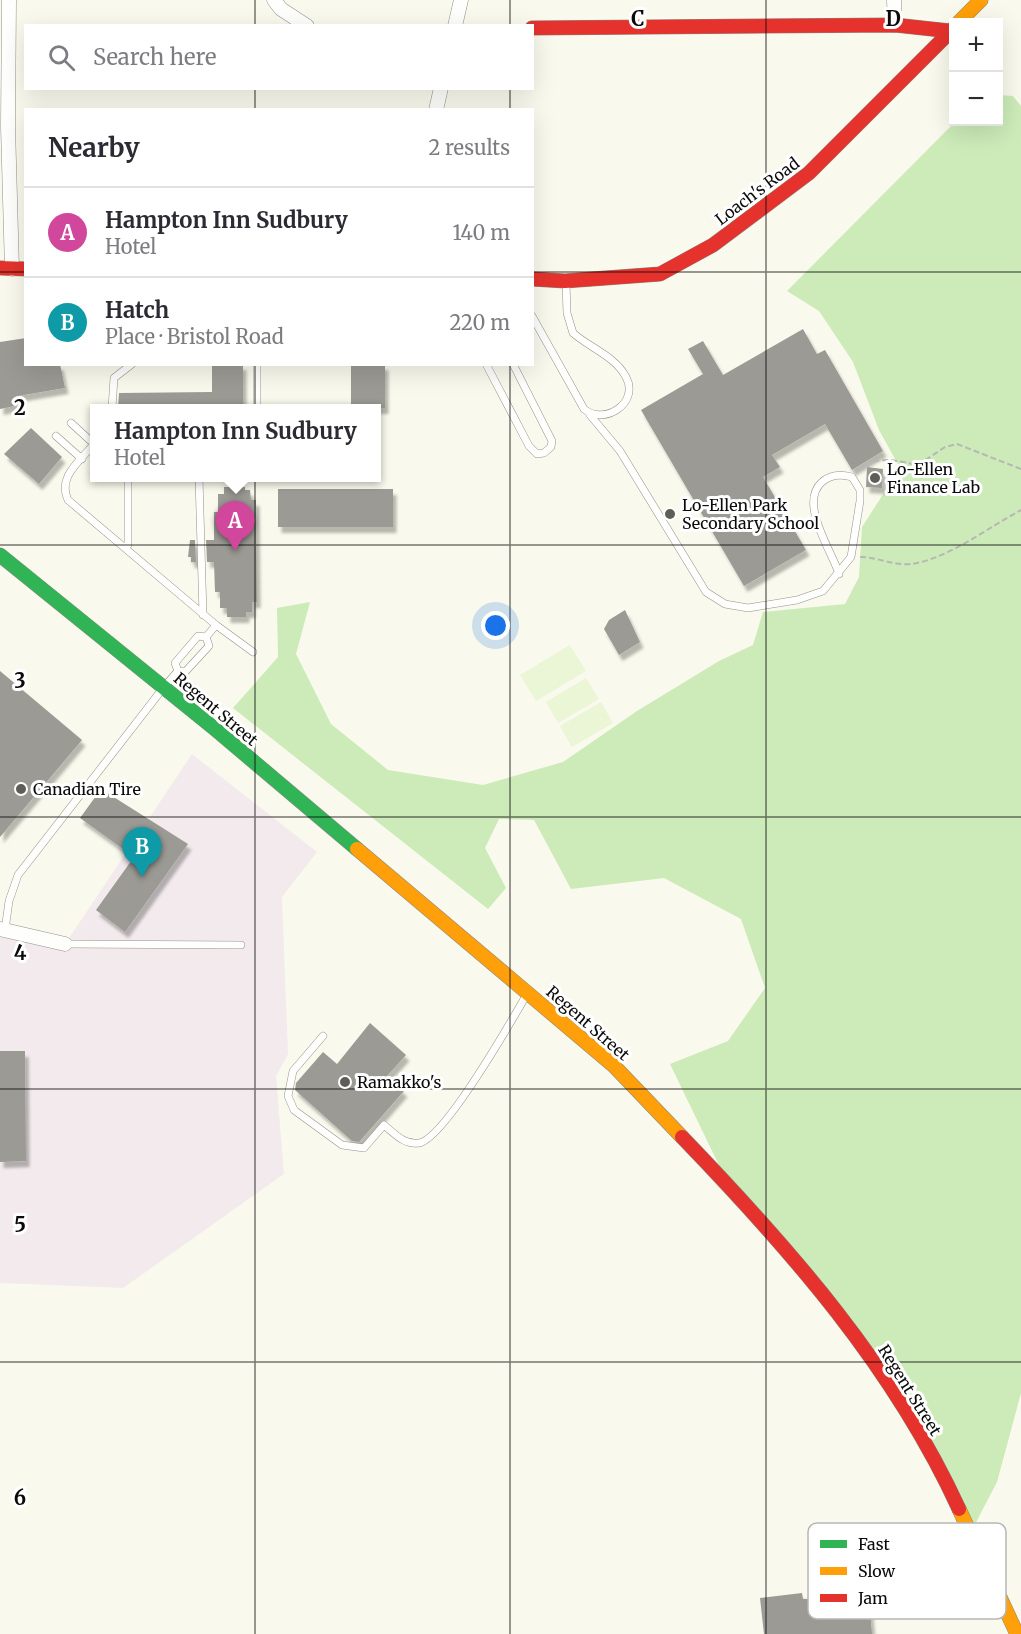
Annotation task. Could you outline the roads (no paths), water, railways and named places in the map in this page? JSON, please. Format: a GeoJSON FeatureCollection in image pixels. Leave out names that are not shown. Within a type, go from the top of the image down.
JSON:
{"type":"FeatureCollection","features":[{"type":"Feature","properties":{"kind":"main road","name":"Loach's Road"},"geometry":{"type":"LineString","coordinates":[[963,18],[981,0]]}},
{"type":"Feature","properties":{"kind":"main road"},"geometry":{"type":"LineString","coordinates":[[534,28],[895,25],[949,27]]}},
{"type":"Feature","properties":{"kind":"main road","name":"Loach's Road"},"geometry":{"type":"LineString","coordinates":[[534,279],[566,281],[660,274],[713,245],[809,172],[949,32]]}},
{"type":"Feature","properties":{"kind":"main road","name":"Regent Street"},"geometry":{"type":"LineString","coordinates":[[0,555],[164,687],[614,1066],[729,1186],[846,1322],[890,1384],[949,1487],[966,1523]]}},
{"type":"Feature","properties":{"kind":"main road","name":"Regent Street"},"geometry":{"type":"LineString","coordinates":[[1006,1610],[1017,1634]]}},
{"type":"Feature","properties":{"kind":"street"},"geometry":{"type":"LineString","coordinates":[[9,0],[8,127],[12,268]]}},
{"type":"Feature","properties":{"kind":"street"},"geometry":{"type":"LineString","coordinates":[[274,0],[281,9],[304,24]]}},
{"type":"Feature","properties":{"kind":"street"},"geometry":{"type":"LineString","coordinates":[[455,24],[461,0]]}},
{"type":"Feature","properties":{"kind":"street"},"geometry":{"type":"LineString","coordinates":[[894,0],[895,25]]}},
{"type":"Feature","properties":{"kind":"street"},"geometry":{"type":"LineString","coordinates":[[436,108],[441,90]]}},
{"type":"Feature","properties":{"kind":"street"},"geometry":{"type":"LineString","coordinates":[[3,930],[65,944]]}},
{"type":"Feature","properties":{"kind":"lane"},"geometry":{"type":"LineString","coordinates":[[566,281],[567,313],[573,333],[614,361],[627,377],[630,388],[627,400],[617,411],[602,416],[590,415]]}},
{"type":"Feature","properties":{"kind":"lane"},"geometry":{"type":"LineString","coordinates":[[534,320],[575,397],[620,451],[706,591],[724,604],[748,608],[797,600],[823,591],[839,574],[851,557],[860,501],[860,490],[852,477],[832,475],[818,485],[814,500],[818,525],[839,574]]}},
{"type":"Feature","properties":{"kind":"lane"},"geometry":{"type":"LineString","coordinates":[[112,404],[114,378],[129,366]]}},
{"type":"Feature","properties":{"kind":"lane"},"geometry":{"type":"LineString","coordinates":[[257,366],[257,404]]}},
{"type":"Feature","properties":{"kind":"lane"},"geometry":{"type":"LineString","coordinates":[[487,366],[529,446],[537,454],[544,453],[551,447],[552,441],[514,366]]}},
{"type":"Feature","properties":{"kind":"lane"},"geometry":{"type":"LineString","coordinates":[[71,423],[90,440]]}},
{"type":"Feature","properties":{"kind":"lane"},"geometry":{"type":"LineString","coordinates":[[56,436],[82,459]]}},
{"type":"Feature","properties":{"kind":"lane"},"geometry":{"type":"LineString","coordinates":[[90,449],[67,476],[65,493],[69,500],[203,615],[253,652]]}},
{"type":"Feature","properties":{"kind":"lane"},"geometry":{"type":"LineString","coordinates":[[125,548],[128,545],[128,482]]}},
{"type":"Feature","properties":{"kind":"lane"},"geometry":{"type":"LineString","coordinates":[[199,482],[203,615]]}},
{"type":"Feature","properties":{"kind":"lane"},"geometry":{"type":"LineString","coordinates":[[206,637],[216,625]]}},
{"type":"Feature","properties":{"kind":"lane"},"geometry":{"type":"LineString","coordinates":[[178,671],[175,663],[198,636],[206,637]]}},
{"type":"Feature","properties":{"kind":"lane"},"geometry":{"type":"LineString","coordinates":[[178,671],[185,672],[208,646],[206,637]]}},
{"type":"Feature","properties":{"kind":"lane"},"geometry":{"type":"LineString","coordinates":[[3,930],[18,875],[178,671]]}},
{"type":"Feature","properties":{"kind":"lane"},"geometry":{"type":"LineString","coordinates":[[65,944],[242,945]]}},
{"type":"Feature","properties":{"kind":"lane"},"geometry":{"type":"LineString","coordinates":[[323,1036],[292,1071],[288,1096],[294,1110],[342,1145],[363,1148],[384,1125],[403,1141],[419,1143],[426,1141],[438,1130],[485,1065],[528,992]]}},
{"type":"Feature","properties":{"kind":"place","name":"Lo-Ellen Finance Lab"},"geometry":{"type":"Point","coordinates":[875,478]}},
{"type":"Feature","properties":{"kind":"place","name":"Lo-Ellen Park Secondary School"},"geometry":{"type":"Point","coordinates":[670,514]}},
{"type":"Feature","properties":{"kind":"place","name":"Hampton Inn Sudbury"},"geometry":{"type":"Point","coordinates":[235,551]}},
{"type":"Feature","properties":{"kind":"place","name":"Canadian Tire"},"geometry":{"type":"Point","coordinates":[21,789]}},
{"type":"Feature","properties":{"kind":"place","name":"Hatch"},"geometry":{"type":"Point","coordinates":[142,877]}},
{"type":"Feature","properties":{"kind":"place","name":"Ramakko's"},"geometry":{"type":"Point","coordinates":[345,1082]}}]}
